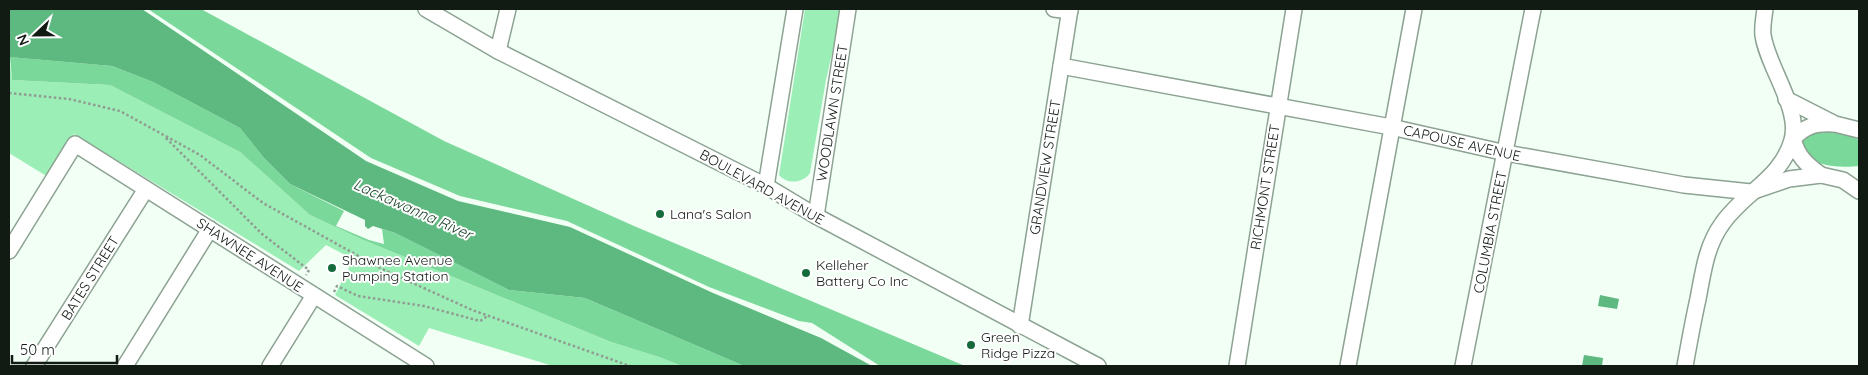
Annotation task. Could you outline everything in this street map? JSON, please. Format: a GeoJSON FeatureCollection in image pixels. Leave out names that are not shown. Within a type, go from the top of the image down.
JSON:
{"type":"FeatureCollection","features":[{"type":"Feature","properties":{"kind":"street","name":"BOULEVARD AVENUE"},"geometry":{"type":"LineString","coordinates":[[426,9],[498,51],[766,186],[816,216],[1098,366]]}},
{"type":"Feature","properties":{"kind":"street"},"geometry":{"type":"LineString","coordinates":[[498,51],[508,9]]}},
{"type":"Feature","properties":{"kind":"street"},"geometry":{"type":"LineString","coordinates":[[766,186],[795,9]]}},
{"type":"Feature","properties":{"kind":"street","name":"WOODLAWN STREET"},"geometry":{"type":"LineString","coordinates":[[816,216],[848,9]]}},
{"type":"Feature","properties":{"kind":"street"},"geometry":{"type":"LineString","coordinates":[[1054,9],[1070,10]]}},
{"type":"Feature","properties":{"kind":"street","name":"RICHMONT STREET"},"geometry":{"type":"LineString","coordinates":[[1237,366],[1294,9]]}},
{"type":"Feature","properties":{"kind":"street"},"geometry":{"type":"LineString","coordinates":[[1348,366],[1414,9]]}},
{"type":"Feature","properties":{"kind":"street","name":"COLUMBIA STREET"},"geometry":{"type":"LineString","coordinates":[[1463,366],[1533,9]]}},
{"type":"Feature","properties":{"kind":"street"},"geometry":{"type":"LineString","coordinates":[[1765,9],[1763,34],[1792,120],[1796,152],[1821,175]]}},
{"type":"Feature","properties":{"kind":"street","name":"GRANDVIEW STREET"},"geometry":{"type":"LineString","coordinates":[[1020,326],[1070,10]]}},
{"type":"Feature","properties":{"kind":"street","name":"CAPOUSE AVENUE"},"geometry":{"type":"LineString","coordinates":[[1062,66],[1391,127],[1506,153],[1684,185],[1751,192],[1789,179],[1821,175],[1843,180],[1859,191]]}},
{"type":"Feature","properties":{"kind":"street"},"geometry":{"type":"LineString","coordinates":[[1786,99],[1834,124]]}},
{"type":"Feature","properties":{"kind":"street"},"geometry":{"type":"LineString","coordinates":[[1685,366],[1704,263],[1711,242],[1722,223],[1751,192],[1778,168],[1793,139],[1809,126],[1820,123],[1834,124],[1857,130]]}},
{"type":"Feature","properties":{"kind":"street","name":"SHAWNEE AVENUE"},"geometry":{"type":"LineString","coordinates":[[9,251],[75,144],[314,297],[426,366]]}},
{"type":"Feature","properties":{"kind":"street"},"geometry":{"type":"LineString","coordinates":[[1843,180],[1859,174]]}},
{"type":"Feature","properties":{"kind":"street","name":"BATES STREET"},"geometry":{"type":"LineString","coordinates":[[34,366],[146,189]]}},
{"type":"Feature","properties":{"kind":"street"},"geometry":{"type":"LineString","coordinates":[[125,366],[210,229]]}},
{"type":"Feature","properties":{"kind":"street"},"geometry":{"type":"LineString","coordinates":[[270,366],[314,297]]}},
{"type":"Feature","properties":{"kind":"path"},"geometry":{"type":"LineString","coordinates":[[9,93],[69,99],[120,111],[200,155],[263,203],[382,268],[472,310],[630,366]]}},
{"type":"Feature","properties":{"kind":"path"},"geometry":{"type":"LineString","coordinates":[[163,135],[262,234],[309,270],[305,276]]}},
{"type":"Feature","properties":{"kind":"path"},"geometry":{"type":"LineString","coordinates":[[333,294],[337,286],[358,296],[424,306],[480,320],[487,315]]}},
{"type":"Feature","properties":{"kind":"shaded area"},"geometry":{"type":"Polygon","coordinates":[[[148,9],[201,9],[444,141],[634,226],[965,366],[880,366],[812,323],[799,321],[709,287],[567,221],[460,196],[371,158],[148,9]]]}},
{"type":"Feature","properties":{"kind":"shaded area"},"geometry":{"type":"Polygon","coordinates":[[[805,9],[839,9],[839,22],[826,80],[810,173],[803,179],[795,182],[779,175],[805,9]]]}},
{"type":"Feature","properties":{"kind":"shaded area"},"geometry":{"type":"Polygon","coordinates":[[[9,57],[12,80],[110,85],[240,152],[310,215],[361,239],[611,342],[682,366],[553,366],[429,328],[419,346],[335,295],[343,279],[346,280],[351,258],[326,245],[299,271],[74,134],[48,177],[9,153],[9,57]]]}},
{"type":"Feature","properties":{"kind":"shaded area"},"geometry":{"type":"Polygon","coordinates":[[[10,57],[112,66],[153,82],[240,128],[264,158],[290,184],[344,211],[336,226],[369,240],[384,244],[382,229],[395,233],[509,290],[585,298],[744,366],[682,366],[611,342],[361,239],[310,215],[240,152],[110,85],[12,80],[10,57]]]}},
{"type":"Feature","properties":{"kind":"shaded area"},"geometry":{"type":"Polygon","coordinates":[[[1828,129],[1842,132],[1859,140],[1859,166],[1845,167],[1821,164],[1808,157],[1800,140],[1807,134],[1828,129]]]}},
{"type":"Feature","properties":{"kind":"water","name":"Lackawanna River"},"geometry":{"type":"Polygon","coordinates":[[[9,9],[142,9],[366,161],[458,201],[570,227],[713,293],[821,338],[872,366],[744,366],[585,298],[509,290],[395,233],[373,226],[368,229],[365,226],[365,220],[290,184],[264,158],[240,128],[153,82],[112,66],[9,57],[9,9]]]}},
{"type":"Feature","properties":{"kind":"water"},"geometry":{"type":"Polygon","coordinates":[[[1600,295],[1619,299],[1617,309],[1598,306],[1600,295]]]}},
{"type":"Feature","properties":{"kind":"water"},"geometry":{"type":"Polygon","coordinates":[[[1584,355],[1603,358],[1602,366],[1582,366],[1584,355]]]}},
{"type":"Feature","properties":{"kind":"place","name":"Lana's Salon"},"geometry":{"type":"Point","coordinates":[660,214]}},
{"type":"Feature","properties":{"kind":"place","name":"Shawnee Avenue Pumping Station"},"geometry":{"type":"Point","coordinates":[332,268]}},
{"type":"Feature","properties":{"kind":"place","name":"Kelleher Battery Co Inc"},"geometry":{"type":"Point","coordinates":[806,273]}},
{"type":"Feature","properties":{"kind":"place","name":"Green Ridge Pizza"},"geometry":{"type":"Point","coordinates":[971,345]}}]}
